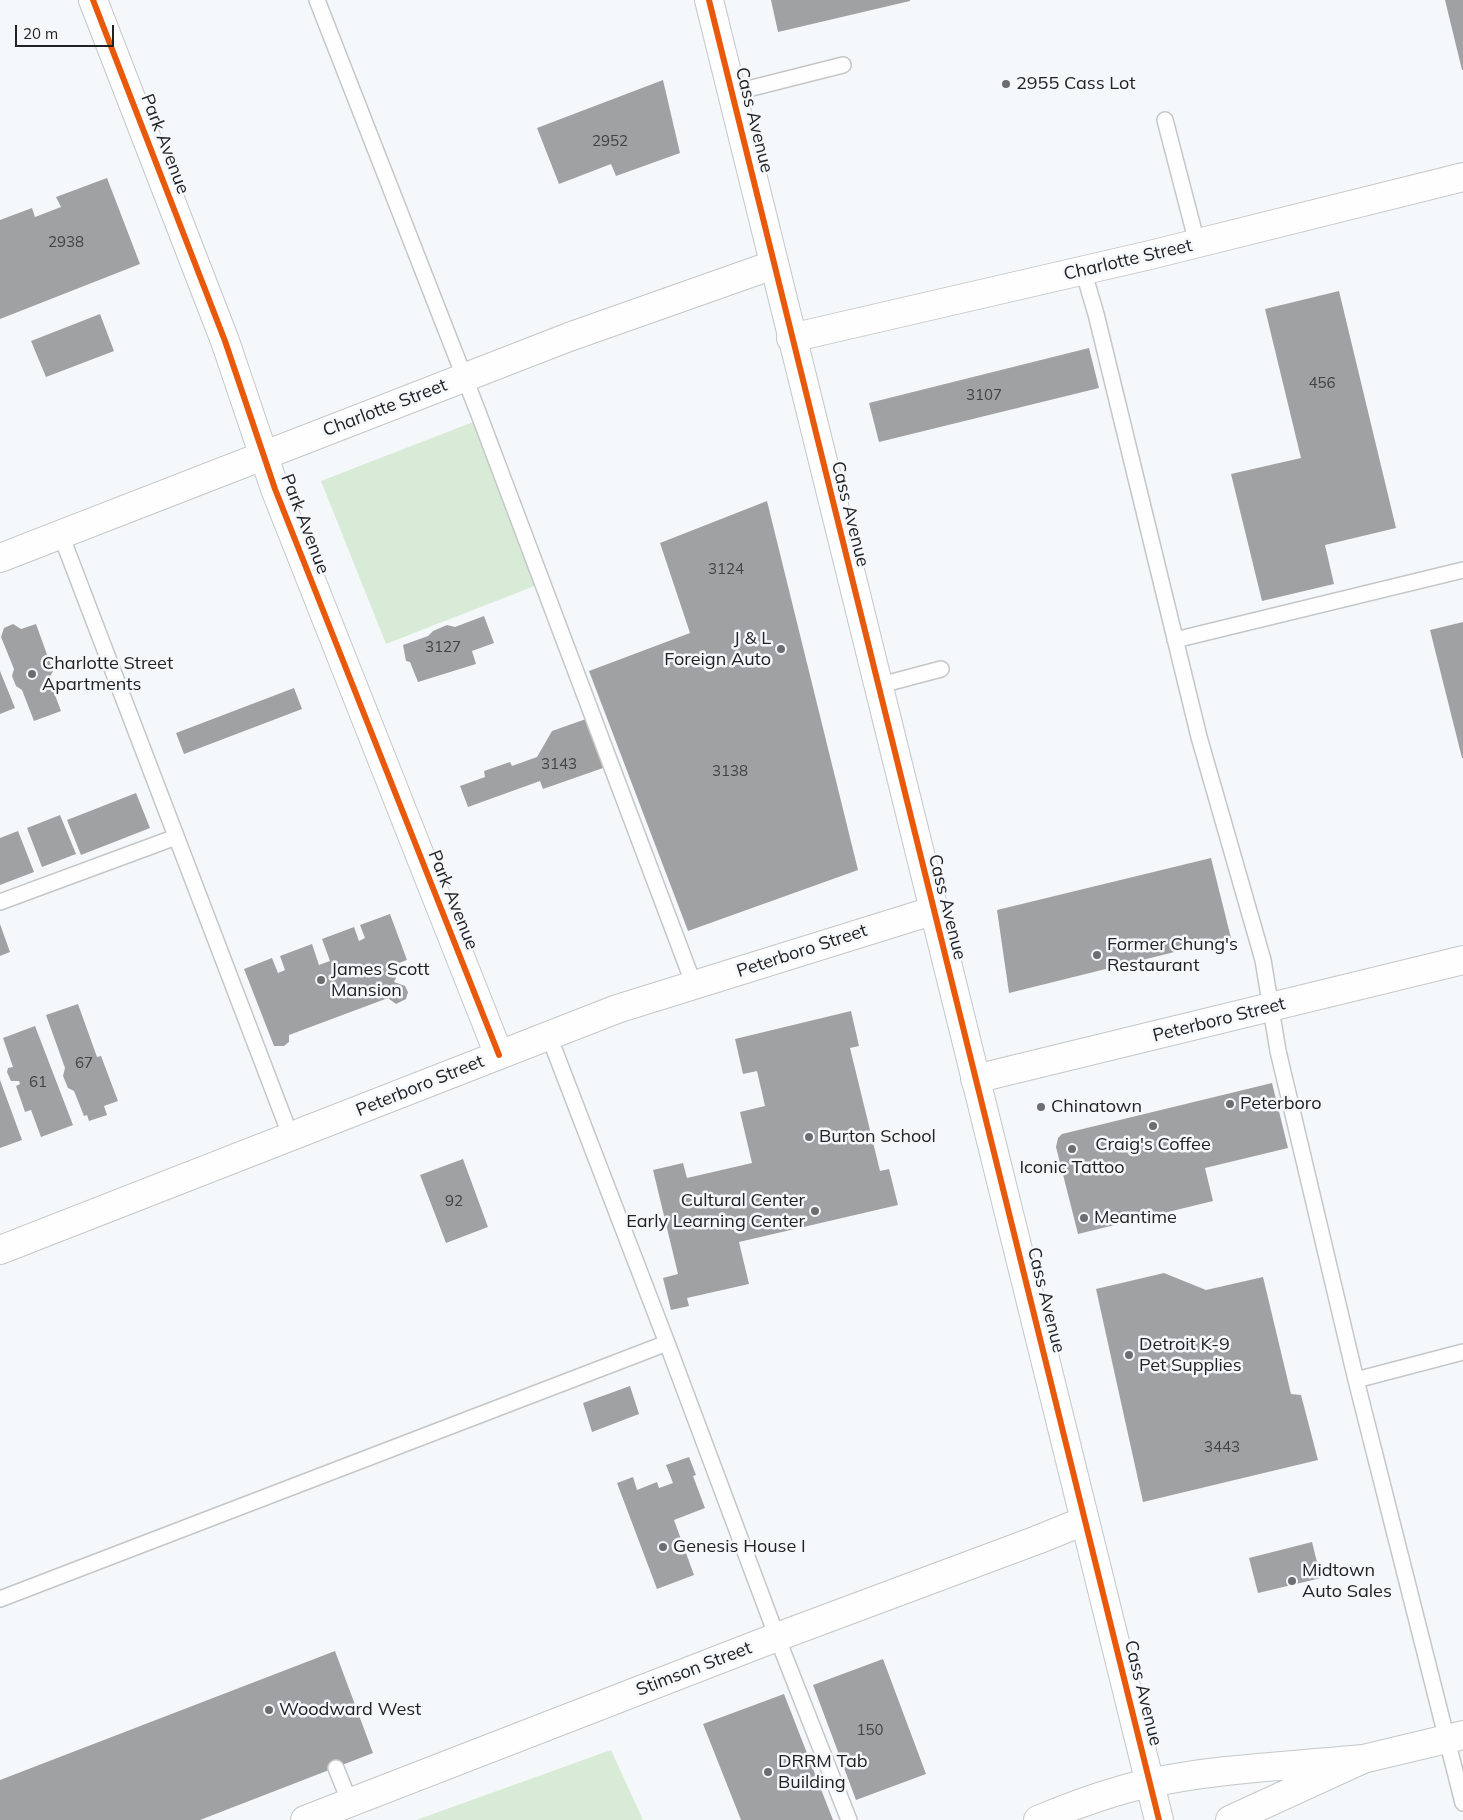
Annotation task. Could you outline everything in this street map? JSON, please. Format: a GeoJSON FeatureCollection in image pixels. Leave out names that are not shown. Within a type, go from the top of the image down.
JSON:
{"type":"FeatureCollection","features":[{"type":"Feature","properties":{"kind":"street","name":"Park Avenue"},"geometry":{"type":"LineString","coordinates":[[93,0],[225,341],[275,490],[499,1055]]}},
{"type":"Feature","properties":{"kind":"street","name":"Cass Avenue"},"geometry":{"type":"LineString","coordinates":[[709,0],[932,911],[1159,1820]]}},
{"type":"Feature","properties":{"kind":"street","name":"Charlotte Street"},"geometry":{"type":"LineString","coordinates":[[792,338],[1197,243],[1463,177]]}},
{"type":"Feature","properties":{"kind":"street","name":"Charlotte Street"},"geometry":{"type":"LineString","coordinates":[[0,558],[569,337],[773,265]]}},
{"type":"Feature","properties":{"kind":"street","name":"Peterboro Street"},"geometry":{"type":"LineString","coordinates":[[0,1250],[617,1009],[932,911]]}},
{"type":"Feature","properties":{"kind":"street","name":"Peterboro Street"},"geometry":{"type":"LineString","coordinates":[[975,1079],[1463,960]]}},
{"type":"Feature","properties":{"kind":"street","name":"Stimson Street"},"geometry":{"type":"LineString","coordinates":[[305,1820],[777,1637],[1037,1540],[1084,1520]]}},
{"type":"Feature","properties":{"kind":"street"},"geometry":{"type":"LineString","coordinates":[[1038,1820],[1080,1802],[1150,1783],[1206,1774],[1363,1759],[1454,1737]]}},
{"type":"Feature","properties":{"kind":"street"},"geometry":{"type":"LineString","coordinates":[[1230,1820],[1363,1759]]}},
{"type":"Feature","properties":{"kind":"lane"},"geometry":{"type":"LineString","coordinates":[[317,0],[464,378],[694,985]]}},
{"type":"Feature","properties":{"kind":"lane"},"geometry":{"type":"LineString","coordinates":[[732,93],[843,65]]}},
{"type":"Feature","properties":{"kind":"lane"},"geometry":{"type":"LineString","coordinates":[[1165,120],[1197,243]]}},
{"type":"Feature","properties":{"kind":"lane"},"geometry":{"type":"LineString","coordinates":[[1083,270],[1096,314],[1202,746],[1263,960],[1270,1007],[1356,1380],[1454,1737],[1463,1803]]}},
{"type":"Feature","properties":{"kind":"lane"},"geometry":{"type":"LineString","coordinates":[[61,535],[291,1137]]}},
{"type":"Feature","properties":{"kind":"lane"},"geometry":{"type":"LineString","coordinates":[[1175,640],[1463,570]]}},
{"type":"Feature","properties":{"kind":"lane"},"geometry":{"type":"LineString","coordinates":[[877,686],[941,669]]}},
{"type":"Feature","properties":{"kind":"lane"},"geometry":{"type":"LineString","coordinates":[[0,902],[176,837]]}},
{"type":"Feature","properties":{"kind":"lane"},"geometry":{"type":"LineString","coordinates":[[549,1036],[668,1342],[777,1637],[849,1820]]}},
{"type":"Feature","properties":{"kind":"lane"},"geometry":{"type":"LineString","coordinates":[[0,1599],[668,1342]]}},
{"type":"Feature","properties":{"kind":"lane"},"geometry":{"type":"LineString","coordinates":[[1356,1380],[1463,1352]]}},
{"type":"Feature","properties":{"kind":"lane"},"geometry":{"type":"LineString","coordinates":[[336,1768],[350,1802]]}},
{"type":"Feature","properties":{"kind":"green space"},"geometry":{"type":"Polygon","coordinates":[[[473,422],[537,585],[386,644],[321,481],[473,422]]]}},
{"type":"Feature","properties":{"kind":"green space"},"geometry":{"type":"Polygon","coordinates":[[[611,1750],[643,1820],[416,1820],[611,1750]]]}},
{"type":"Feature","properties":{"kind":"building"},"geometry":{"type":"Polygon","coordinates":[[[771,0],[910,0],[910,1],[778,32],[771,0]]]}},
{"type":"Feature","properties":{"kind":"building"},"geometry":{"type":"Polygon","coordinates":[[[1445,0],[1463,0],[1463,70],[1462,70],[1445,0]]]}},
{"type":"Feature","properties":{"kind":"building"},"geometry":{"type":"Polygon","coordinates":[[[663,80],[680,153],[616,176],[611,164],[559,184],[537,128],[663,80]]]}},
{"type":"Feature","properties":{"kind":"building"},"geometry":{"type":"Polygon","coordinates":[[[107,178],[140,264],[0,319],[0,220],[32,208],[35,217],[61,207],[56,197],[107,178]]]}},
{"type":"Feature","properties":{"kind":"building"},"geometry":{"type":"Polygon","coordinates":[[[1339,291],[1396,528],[1325,545],[1334,584],[1262,601],[1231,474],[1301,458],[1265,309],[1339,291]]]}},
{"type":"Feature","properties":{"kind":"building"},"geometry":{"type":"Polygon","coordinates":[[[100,314],[114,351],[46,377],[31,341],[100,314]]]}},
{"type":"Feature","properties":{"kind":"building"},"geometry":{"type":"Polygon","coordinates":[[[1089,348],[1099,388],[879,442],[869,403],[1089,348]]]}},
{"type":"Feature","properties":{"kind":"building"},"geometry":{"type":"Polygon","coordinates":[[[767,501],[858,870],[688,931],[589,671],[690,633],[660,543],[767,501]]]}},
{"type":"Feature","properties":{"kind":"building"},"geometry":{"type":"Polygon","coordinates":[[[484,616],[494,643],[472,651],[476,664],[418,682],[410,662],[406,661],[403,645],[428,636],[433,631],[447,625],[455,627],[484,616]]]}},
{"type":"Feature","properties":{"kind":"building"},"geometry":{"type":"Polygon","coordinates":[[[1463,622],[1463,758],[1462,758],[1430,630],[1463,622]]]}},
{"type":"Feature","properties":{"kind":"building","name":"Charlotte Street Apartments"},"geometry":{"type":"Polygon","coordinates":[[[13,624],[21,629],[36,624],[53,671],[49,679],[61,711],[34,721],[22,690],[16,686],[12,676],[14,669],[1,637],[4,628],[13,624]]]}},
{"type":"Feature","properties":{"kind":"building"},"geometry":{"type":"Polygon","coordinates":[[[0,671],[15,708],[0,714],[0,671]]]}},
{"type":"Feature","properties":{"kind":"building"},"geometry":{"type":"Polygon","coordinates":[[[294,688],[302,709],[184,754],[176,733],[294,688]]]}},
{"type":"Feature","properties":{"kind":"building"},"geometry":{"type":"Polygon","coordinates":[[[586,719],[603,768],[543,789],[540,781],[468,807],[460,786],[485,777],[484,771],[510,762],[512,766],[537,757],[552,731],[586,719]]]}},
{"type":"Feature","properties":{"kind":"building"},"geometry":{"type":"Polygon","coordinates":[[[136,793],[150,828],[81,855],[67,820],[136,793]]]}},
{"type":"Feature","properties":{"kind":"building"},"geometry":{"type":"Polygon","coordinates":[[[60,815],[76,854],[42,867],[27,828],[60,815]]]}},
{"type":"Feature","properties":{"kind":"building"},"geometry":{"type":"Polygon","coordinates":[[[18,831],[34,872],[0,885],[0,838],[18,831]]]}},
{"type":"Feature","properties":{"kind":"building"},"geometry":{"type":"Polygon","coordinates":[[[1211,858],[1231,938],[1009,993],[997,910],[1211,858]]]}},
{"type":"Feature","properties":{"kind":"building","name":"James Scott Mansion"},"geometry":{"type":"Polygon","coordinates":[[[390,914],[407,960],[391,966],[396,978],[394,982],[405,986],[408,992],[406,999],[396,1004],[388,998],[289,1035],[289,1042],[284,1046],[274,1046],[244,969],[272,958],[278,973],[285,970],[280,956],[312,944],[319,965],[330,961],[322,939],[354,927],[359,941],[365,938],[360,925],[390,914]]]}},
{"type":"Feature","properties":{"kind":"building"},"geometry":{"type":"Polygon","coordinates":[[[0,924],[10,952],[0,956],[0,924]]]}},
{"type":"Feature","properties":{"kind":"building"},"geometry":{"type":"Polygon","coordinates":[[[78,1004],[97,1057],[101,1056],[118,1101],[104,1106],[107,1115],[89,1121],[87,1115],[84,1116],[74,1091],[68,1088],[63,1076],[65,1068],[46,1015],[78,1004]]]}},
{"type":"Feature","properties":{"kind":"building","name":"Burton School"},"geometry":{"type":"Polygon","coordinates":[[[851,1011],[859,1046],[850,1048],[880,1171],[889,1169],[898,1205],[739,1242],[749,1284],[687,1298],[689,1306],[671,1310],[663,1278],[678,1274],[653,1170],[683,1163],[687,1178],[752,1163],[740,1112],[765,1106],[757,1071],[743,1074],[735,1039],[851,1011]]]}},
{"type":"Feature","properties":{"kind":"building"},"geometry":{"type":"Polygon","coordinates":[[[35,1026],[73,1125],[41,1137],[31,1110],[25,1112],[16,1086],[20,1084],[19,1081],[11,1081],[7,1072],[8,1068],[13,1067],[3,1038],[35,1026]]]}},
{"type":"Feature","properties":{"kind":"building"},"geometry":{"type":"Polygon","coordinates":[[[0,1080],[22,1140],[0,1148],[0,1080]]]}},
{"type":"Feature","properties":{"kind":"building"},"geometry":{"type":"Polygon","coordinates":[[[1272,1083],[1288,1148],[1205,1168],[1213,1201],[1078,1234],[1056,1147],[1058,1138],[1062,1134],[1272,1083]]]}},
{"type":"Feature","properties":{"kind":"building"},"geometry":{"type":"Polygon","coordinates":[[[463,1159],[488,1227],[446,1243],[420,1175],[463,1159]]]}},
{"type":"Feature","properties":{"kind":"building"},"geometry":{"type":"Polygon","coordinates":[[[1164,1273],[1206,1290],[1263,1277],[1291,1394],[1301,1395],[1318,1460],[1143,1502],[1096,1289],[1164,1273]]]}},
{"type":"Feature","properties":{"kind":"building"},"geometry":{"type":"Polygon","coordinates":[[[630,1386],[639,1414],[592,1432],[583,1403],[630,1386]]]}},
{"type":"Feature","properties":{"kind":"building","name":"Genesis House I"},"geometry":{"type":"Polygon","coordinates":[[[689,1457],[696,1475],[693,1476],[705,1508],[674,1520],[694,1575],[657,1589],[617,1483],[633,1477],[637,1490],[657,1482],[659,1488],[673,1483],[666,1465],[689,1457]]]}},
{"type":"Feature","properties":{"kind":"building"},"geometry":{"type":"Polygon","coordinates":[[[1312,1542],[1321,1578],[1258,1593],[1249,1558],[1312,1542]]]}},
{"type":"Feature","properties":{"kind":"building","name":"Woodward West"},"geometry":{"type":"Polygon","coordinates":[[[335,1651],[373,1753],[200,1820],[0,1820],[0,1780],[335,1651]]]}},
{"type":"Feature","properties":{"kind":"building"},"geometry":{"type":"Polygon","coordinates":[[[883,1659],[926,1774],[856,1800],[813,1685],[883,1659]]]}},
{"type":"Feature","properties":{"kind":"building","name":"DRRM Tab Building"},"geometry":{"type":"Polygon","coordinates":[[[784,1694],[833,1820],[741,1820],[703,1724],[784,1694]]]}},
{"type":"Feature","properties":{"kind":"cycle path"},"geometry":{"type":"LineString","coordinates":[[93,0],[225,341],[275,489],[499,1055]]}},
{"type":"Feature","properties":{"kind":"cycle path"},"geometry":{"type":"LineString","coordinates":[[709,0],[1159,1820]]}},
{"type":"Feature","properties":{"kind":"place","name":"2955 Cass Lot"},"geometry":{"type":"Point","coordinates":[1006,84]}},
{"type":"Feature","properties":{"kind":"place","name":"J & L Foreign Auto"},"geometry":{"type":"Point","coordinates":[781,649]}},
{"type":"Feature","properties":{"kind":"place","name":"Charlotte Street Apartments"},"geometry":{"type":"Point","coordinates":[32,674]}},
{"type":"Feature","properties":{"kind":"place","name":"Former Chung's Restaurant"},"geometry":{"type":"Point","coordinates":[1097,955]}},
{"type":"Feature","properties":{"kind":"place","name":"James Scott Mansion"},"geometry":{"type":"Point","coordinates":[321,980]}},
{"type":"Feature","properties":{"kind":"place","name":"Peterboro"},"geometry":{"type":"Point","coordinates":[1230,1104]}},
{"type":"Feature","properties":{"kind":"place","name":"Chinatown"},"geometry":{"type":"Point","coordinates":[1041,1107]}},
{"type":"Feature","properties":{"kind":"place","name":"Craig's Coffee"},"geometry":{"type":"Point","coordinates":[1153,1126]}},
{"type":"Feature","properties":{"kind":"place","name":"Burton School"},"geometry":{"type":"Point","coordinates":[809,1137]}},
{"type":"Feature","properties":{"kind":"place","name":"Iconic Tattoo"},"geometry":{"type":"Point","coordinates":[1072,1149]}},
{"type":"Feature","properties":{"kind":"place","name":"Cultural Center Early Learning Center"},"geometry":{"type":"Point","coordinates":[815,1211]}},
{"type":"Feature","properties":{"kind":"place","name":"Meantime"},"geometry":{"type":"Point","coordinates":[1084,1218]}},
{"type":"Feature","properties":{"kind":"place","name":"Detroit K-9 Pet Supplies"},"geometry":{"type":"Point","coordinates":[1129,1355]}},
{"type":"Feature","properties":{"kind":"place","name":"Genesis House I"},"geometry":{"type":"Point","coordinates":[663,1547]}},
{"type":"Feature","properties":{"kind":"place","name":"Midtown Auto Sales"},"geometry":{"type":"Point","coordinates":[1292,1581]}},
{"type":"Feature","properties":{"kind":"place","name":"Woodward West"},"geometry":{"type":"Point","coordinates":[269,1710]}},
{"type":"Feature","properties":{"kind":"place","name":"DRRM Tab Building"},"geometry":{"type":"Point","coordinates":[768,1772]}}]}
